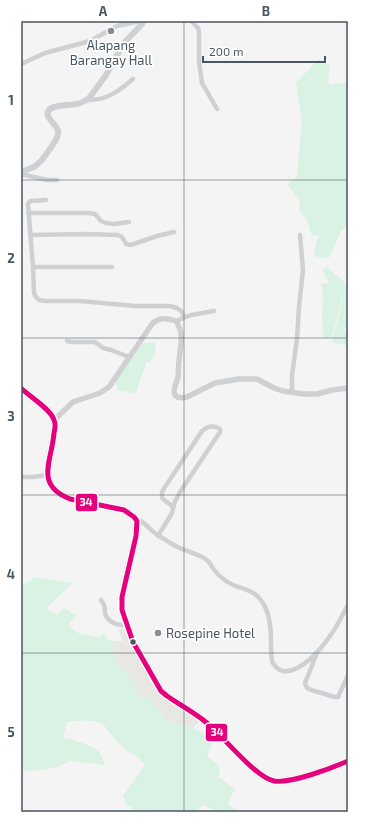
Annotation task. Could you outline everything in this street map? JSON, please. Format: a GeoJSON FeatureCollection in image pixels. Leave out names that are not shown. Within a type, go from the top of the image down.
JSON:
{"type":"FeatureCollection","features":[{"type":"Feature","properties":{"kind":"highway"},"geometry":{"type":"LineString","coordinates":[[21,388],[44,408],[54,420],[54,438],[48,475],[51,486],[57,493],[81,502],[124,510],[134,516],[137,521],[136,536],[122,597],[122,610],[134,642],[161,691],[207,722],[251,766],[268,779],[275,781],[290,780],[348,761]]}},
{"type":"Feature","properties":{"kind":"main road"},"geometry":{"type":"LineString","coordinates":[[21,173],[38,164],[42,160],[58,136],[58,130],[48,115],[50,109],[80,103],[87,100],[104,79],[124,43],[142,24],[143,21]]}},
{"type":"Feature","properties":{"kind":"street"},"geometry":{"type":"LineString","coordinates":[[21,64],[49,51],[90,41],[117,26],[140,21]]}},
{"type":"Feature","properties":{"kind":"street"},"geometry":{"type":"LineString","coordinates":[[191,21],[196,25],[199,32],[199,62],[202,83],[217,109]]}},
{"type":"Feature","properties":{"kind":"street"},"geometry":{"type":"LineString","coordinates":[[87,100],[98,100],[108,97],[133,79]]}},
{"type":"Feature","properties":{"kind":"street"},"geometry":{"type":"LineString","coordinates":[[21,173],[47,180],[57,180]]}},
{"type":"Feature","properties":{"kind":"street"},"geometry":{"type":"LineString","coordinates":[[46,200],[29,202],[28,206],[34,293],[39,300],[76,300],[135,306],[170,306],[181,310],[184,317]]}},
{"type":"Feature","properties":{"kind":"street"},"geometry":{"type":"LineString","coordinates":[[28,213],[89,212],[95,214],[101,221],[106,223],[114,224],[129,222]]}},
{"type":"Feature","properties":{"kind":"street"},"geometry":{"type":"LineString","coordinates":[[30,235],[118,235],[121,236],[126,244],[131,245],[174,232]]}},
{"type":"Feature","properties":{"kind":"street"},"geometry":{"type":"LineString","coordinates":[[292,392],[292,375],[297,339],[298,307],[303,270],[300,234]]}},
{"type":"Feature","properties":{"kind":"street"},"geometry":{"type":"LineString","coordinates":[[33,267],[112,267]]}},
{"type":"Feature","properties":{"kind":"street"},"geometry":{"type":"LineString","coordinates":[[54,420],[73,402],[100,394],[109,387],[155,320],[161,318],[176,321],[198,313],[214,311]]}},
{"type":"Feature","properties":{"kind":"street"},"geometry":{"type":"LineString","coordinates":[[176,321],[179,325],[182,340],[178,378],[174,390],[174,394],[177,397],[187,397],[215,383],[240,379],[257,379],[283,391],[310,394],[348,388]]}},
{"type":"Feature","properties":{"kind":"street"},"geometry":{"type":"LineString","coordinates":[[67,341],[95,342],[103,348],[129,357]]}},
{"type":"Feature","properties":{"kind":"street"},"geometry":{"type":"LineString","coordinates":[[158,536],[172,513],[175,501],[182,489],[221,431],[219,428],[211,426],[202,431],[164,490],[162,498],[173,507]]}},
{"type":"Feature","properties":{"kind":"street"},"geometry":{"type":"LineString","coordinates":[[21,477],[48,475]]}},
{"type":"Feature","properties":{"kind":"street"},"geometry":{"type":"LineString","coordinates":[[134,516],[141,520],[158,536],[201,556],[209,562],[213,570],[227,582],[251,591],[261,600],[268,614],[270,625],[272,662],[279,670],[290,670],[314,659]]}},
{"type":"Feature","properties":{"kind":"street"},"geometry":{"type":"LineString","coordinates":[[101,600],[105,613],[110,620],[115,624],[127,624]]}},
{"type":"Feature","properties":{"kind":"street"},"geometry":{"type":"LineString","coordinates":[[308,661],[330,636],[348,604]]}},
{"type":"Feature","properties":{"kind":"street"},"geometry":{"type":"LineString","coordinates":[[318,651],[305,683],[307,688],[338,697],[348,675]]}},
{"type":"Feature","properties":{"kind":"shaded area"},"geometry":{"type":"Polygon","coordinates":[[[126,627],[150,680],[200,720],[193,728],[166,720],[158,707],[148,697],[143,700],[137,694],[136,688],[112,653],[114,641],[123,641],[118,630],[126,627]]]}},
{"type":"Feature","properties":{"kind":"green space"},"geometry":{"type":"Polygon","coordinates":[[[319,59],[330,66],[328,82],[330,85],[348,82],[348,228],[341,231],[329,258],[314,256],[318,235],[312,236],[306,218],[299,211],[300,200],[287,185],[297,177],[302,121],[296,83],[319,59]]]}},
{"type":"Feature","properties":{"kind":"green space"},"geometry":{"type":"Polygon","coordinates":[[[327,267],[344,282],[348,288],[348,319],[344,332],[348,333],[348,346],[332,342],[343,299],[328,283],[329,281],[322,270],[327,267]]]}},
{"type":"Feature","properties":{"kind":"green space"},"geometry":{"type":"Polygon","coordinates":[[[328,283],[342,299],[332,337],[323,338],[323,294],[321,284],[328,283]]]}},
{"type":"Feature","properties":{"kind":"green space"},"geometry":{"type":"Polygon","coordinates":[[[153,342],[156,345],[155,353],[151,361],[146,363],[136,392],[133,393],[116,390],[118,387],[115,384],[124,367],[144,343],[153,342]]]}},
{"type":"Feature","properties":{"kind":"green space"},"geometry":{"type":"Polygon","coordinates":[[[33,577],[73,583],[46,608],[57,615],[64,608],[76,616],[68,625],[78,633],[99,638],[104,633],[107,640],[114,641],[112,653],[134,683],[137,694],[143,700],[148,697],[158,707],[166,720],[193,728],[204,733],[213,741],[207,756],[220,767],[219,777],[236,790],[232,794],[228,804],[239,812],[226,812],[223,809],[218,812],[204,805],[198,809],[200,812],[137,812],[126,804],[123,796],[145,765],[138,757],[120,745],[101,723],[95,721],[67,722],[63,738],[95,749],[100,754],[105,765],[70,761],[55,768],[30,771],[21,769],[21,583],[23,584],[31,581],[33,577]]]}},
{"type":"Feature","properties":{"kind":"transit line","name":"34"},"geometry":{"type":"LineString","coordinates":[[21,388],[40,403],[49,412],[55,422],[48,471],[52,487],[70,499],[124,510],[137,521],[136,536],[122,597],[122,610],[133,642],[161,691],[207,723],[249,765],[266,778],[274,781],[300,778],[348,761]]}},
{"type":"Feature","properties":{"kind":"place","name":"Alapang Barangay Hall"},"geometry":{"type":"Point","coordinates":[111,31]}},
{"type":"Feature","properties":{"kind":"place","name":"Rosepine Hotel"},"geometry":{"type":"Point","coordinates":[158,633]}}]}
